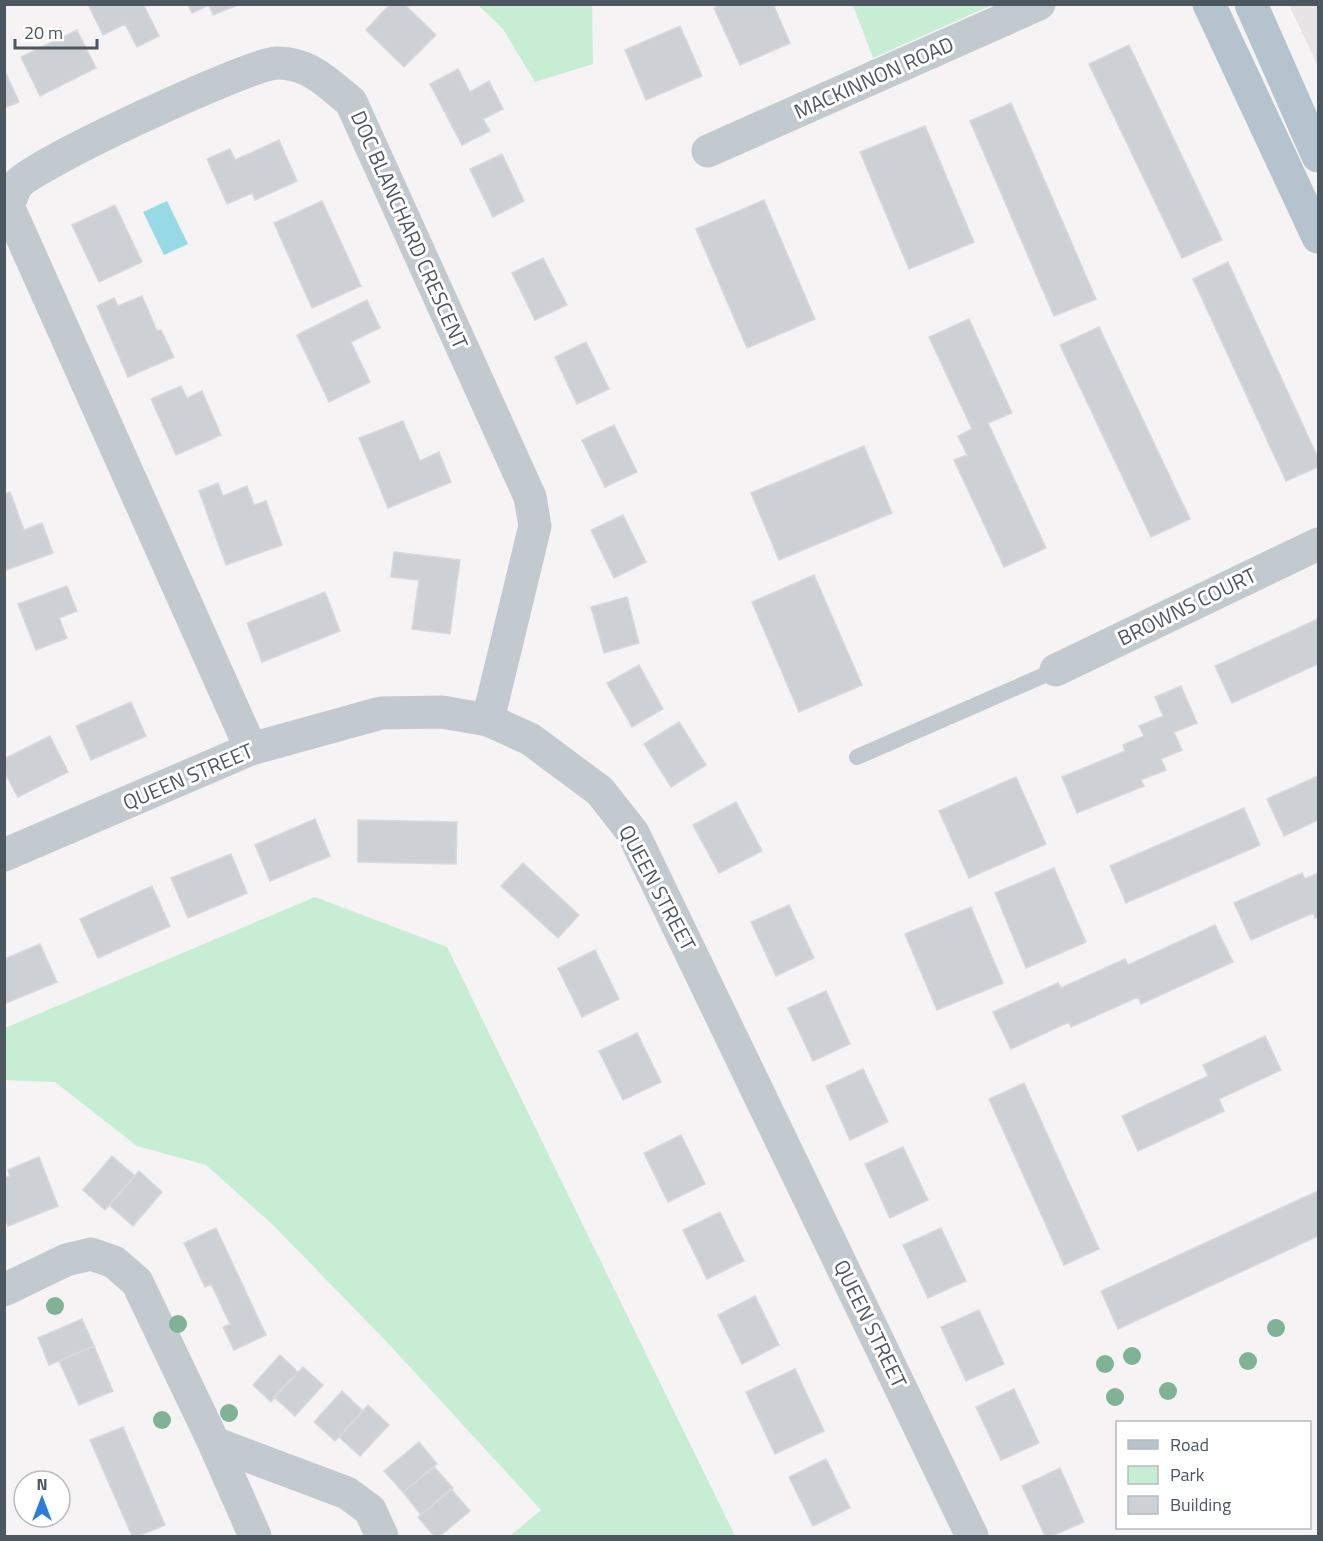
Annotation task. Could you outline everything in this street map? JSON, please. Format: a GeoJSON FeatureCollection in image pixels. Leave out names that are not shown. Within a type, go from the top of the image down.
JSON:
{"type":"FeatureCollection","features":[{"type":"Feature","properties":{"kind":"main road"},"geometry":{"type":"LineString","coordinates":[[1209,4],[1318,237]]}},
{"type":"Feature","properties":{"kind":"main road"},"geometry":{"type":"LineString","coordinates":[[1251,4],[1318,156]]}},
{"type":"Feature","properties":{"kind":"street","name":"MACKINNON ROAD"},"geometry":{"type":"LineString","coordinates":[[708,152],[1039,4]]}},
{"type":"Feature","properties":{"kind":"street","name":"DOC BLANCHARD CRESCENT"},"geometry":{"type":"LineString","coordinates":[[251,749],[8,206],[18,184],[64,155],[240,73],[277,63],[312,69],[351,102],[530,497],[533,536],[488,720]]}},
{"type":"Feature","properties":{"kind":"street","name":"BROWNS COURT"},"geometry":{"type":"LineString","coordinates":[[1056,669],[1318,544]]}},
{"type":"Feature","properties":{"kind":"street","name":"QUEEN STREET"},"geometry":{"type":"LineString","coordinates":[[4,855],[251,749],[381,713],[442,712],[488,720],[530,739],[563,761],[600,791],[633,833],[972,1536]]}},
{"type":"Feature","properties":{"kind":"street"},"geometry":{"type":"LineString","coordinates":[[4,1290],[66,1260],[91,1254],[114,1262],[137,1282],[214,1443],[255,1536]]}},
{"type":"Feature","properties":{"kind":"street"},"geometry":{"type":"LineString","coordinates":[[214,1443],[347,1493],[370,1510],[382,1536]]}},
{"type":"Feature","properties":{"kind":"lane"},"geometry":{"type":"LineString","coordinates":[[857,757],[1056,669]]}},
{"type":"Feature","properties":{"kind":"shaded area"},"geometry":{"type":"Polygon","coordinates":[[[1289,5],[1318,5],[1318,66],[1289,5]]]}},
{"type":"Feature","properties":{"kind":"green space"},"geometry":{"type":"Polygon","coordinates":[[[478,5],[592,5],[593,64],[535,82],[503,29],[478,5]]]}},
{"type":"Feature","properties":{"kind":"green space"},"geometry":{"type":"Polygon","coordinates":[[[853,5],[992,5],[873,58],[853,5]]]}},
{"type":"Feature","properties":{"kind":"green space"},"geometry":{"type":"Polygon","coordinates":[[[315,897],[447,947],[735,1536],[510,1536],[541,1510],[386,1341],[272,1224],[206,1165],[137,1146],[55,1082],[5,1080],[5,1028],[315,897]]]}},
{"type":"Feature","properties":{"kind":"water"},"geometry":{"type":"Polygon","coordinates":[[[167,201],[188,244],[164,255],[143,212],[167,201]]]}},
{"type":"Feature","properties":{"kind":"building"},"geometry":{"type":"Polygon","coordinates":[[[88,4],[143,4],[159,36],[137,47],[125,24],[103,35],[88,4]]]}},
{"type":"Feature","properties":{"kind":"building"},"geometry":{"type":"Polygon","coordinates":[[[188,4],[240,4],[213,15],[209,5],[192,13],[188,4]]]}},
{"type":"Feature","properties":{"kind":"building"},"geometry":{"type":"Polygon","coordinates":[[[390,4],[404,4],[436,35],[404,67],[366,30],[390,4]]]}},
{"type":"Feature","properties":{"kind":"building"},"geometry":{"type":"Polygon","coordinates":[[[722,4],[773,4],[790,43],[740,65],[714,8],[722,4]]]}},
{"type":"Feature","properties":{"kind":"building"},"geometry":{"type":"Polygon","coordinates":[[[680,26],[702,76],[646,100],[625,50],[680,26]]]}},
{"type":"Feature","properties":{"kind":"building"},"geometry":{"type":"Polygon","coordinates":[[[77,30],[96,68],[40,96],[21,57],[77,30]]]}},
{"type":"Feature","properties":{"kind":"building"},"geometry":{"type":"Polygon","coordinates":[[[1129,45],[1222,240],[1182,258],[1089,64],[1129,45]]]}},
{"type":"Feature","properties":{"kind":"building"},"geometry":{"type":"Polygon","coordinates":[[[4,69],[19,102],[4,108],[4,69]]]}},
{"type":"Feature","properties":{"kind":"building"},"geometry":{"type":"Polygon","coordinates":[[[458,69],[470,92],[489,81],[503,109],[483,119],[490,131],[462,145],[430,84],[458,69]]]}},
{"type":"Feature","properties":{"kind":"building"},"geometry":{"type":"Polygon","coordinates":[[[1011,103],[1096,299],[1054,316],[970,121],[1011,103]]]}},
{"type":"Feature","properties":{"kind":"building"},"geometry":{"type":"Polygon","coordinates":[[[925,126],[974,242],[909,269],[860,152],[925,126]]]}},
{"type":"Feature","properties":{"kind":"building"},"geometry":{"type":"Polygon","coordinates":[[[279,140],[297,181],[255,200],[252,193],[227,204],[207,159],[230,149],[235,160],[279,140]]]}},
{"type":"Feature","properties":{"kind":"building"},"geometry":{"type":"Polygon","coordinates":[[[502,154],[524,201],[493,217],[470,169],[502,154]]]}},
{"type":"Feature","properties":{"kind":"building"},"geometry":{"type":"Polygon","coordinates":[[[764,200],[815,319],[747,348],[696,229],[764,200]]]}},
{"type":"Feature","properties":{"kind":"building"},"geometry":{"type":"Polygon","coordinates":[[[322,201],[361,286],[312,308],[274,223],[322,201]]]}},
{"type":"Feature","properties":{"kind":"building"},"geometry":{"type":"Polygon","coordinates":[[[115,205],[142,262],[99,282],[72,225],[115,205]]]}},
{"type":"Feature","properties":{"kind":"building"},"geometry":{"type":"Polygon","coordinates":[[[543,258],[567,305],[535,320],[512,273],[543,258]]]}},
{"type":"Feature","properties":{"kind":"building"},"geometry":{"type":"Polygon","coordinates":[[[1228,262],[1318,458],[1318,467],[1286,481],[1193,279],[1228,262]]]}},
{"type":"Feature","properties":{"kind":"building"},"geometry":{"type":"Polygon","coordinates":[[[142,296],[157,331],[161,330],[174,357],[128,377],[97,306],[114,298],[118,306],[142,296]]]}},
{"type":"Feature","properties":{"kind":"building"},"geometry":{"type":"Polygon","coordinates":[[[367,300],[380,328],[351,342],[370,382],[329,402],[297,335],[367,300]]]}},
{"type":"Feature","properties":{"kind":"building"},"geometry":{"type":"Polygon","coordinates":[[[969,319],[1012,413],[988,423],[1046,548],[1004,567],[954,460],[967,455],[958,436],[972,429],[929,337],[969,319]]]}},
{"type":"Feature","properties":{"kind":"building"},"geometry":{"type":"Polygon","coordinates":[[[1099,327],[1190,519],[1151,537],[1060,345],[1099,327]]]}},
{"type":"Feature","properties":{"kind":"building"},"geometry":{"type":"Polygon","coordinates":[[[586,342],[609,389],[577,404],[555,357],[586,342]]]}},
{"type":"Feature","properties":{"kind":"building"},"geometry":{"type":"Polygon","coordinates":[[[181,386],[187,398],[202,391],[221,435],[176,455],[151,399],[181,386]]]}},
{"type":"Feature","properties":{"kind":"building"},"geometry":{"type":"Polygon","coordinates":[[[403,421],[420,461],[439,452],[451,482],[388,508],[359,438],[403,421]]]}},
{"type":"Feature","properties":{"kind":"building"},"geometry":{"type":"Polygon","coordinates":[[[614,425],[637,472],[605,487],[582,440],[614,425]]]}},
{"type":"Feature","properties":{"kind":"building"},"geometry":{"type":"Polygon","coordinates":[[[864,446],[892,513],[779,560],[751,493],[864,446]]]}},
{"type":"Feature","properties":{"kind":"building"},"geometry":{"type":"Polygon","coordinates":[[[218,483],[223,496],[247,486],[254,505],[266,501],[282,545],[226,565],[199,491],[218,483]]]}},
{"type":"Feature","properties":{"kind":"building"},"geometry":{"type":"Polygon","coordinates":[[[10,492],[24,530],[42,523],[53,553],[4,571],[4,494],[10,492]]]}},
{"type":"Feature","properties":{"kind":"building"},"geometry":{"type":"Polygon","coordinates":[[[623,515],[646,562],[614,578],[591,530],[623,515]]]}},
{"type":"Feature","properties":{"kind":"building"},"geometry":{"type":"Polygon","coordinates":[[[394,552],[460,560],[450,634],[412,629],[419,580],[391,577],[394,552]]]}},
{"type":"Feature","properties":{"kind":"building"},"geometry":{"type":"Polygon","coordinates":[[[814,575],[862,685],[799,712],[752,602],[814,575]]]}},
{"type":"Feature","properties":{"kind":"building"},"geometry":{"type":"Polygon","coordinates":[[[67,586],[77,611],[59,618],[67,638],[36,650],[18,604],[67,586]]]}},
{"type":"Feature","properties":{"kind":"building"},"geometry":{"type":"Polygon","coordinates":[[[325,592],[340,631],[262,662],[247,623],[325,592]]]}},
{"type":"Feature","properties":{"kind":"building"},"geometry":{"type":"Polygon","coordinates":[[[627,597],[639,643],[604,653],[591,607],[627,597]]]}},
{"type":"Feature","properties":{"kind":"building"},"geometry":{"type":"Polygon","coordinates":[[[1318,619],[1318,664],[1232,703],[1215,666],[1318,619]]]}},
{"type":"Feature","properties":{"kind":"building"},"geometry":{"type":"Polygon","coordinates":[[[639,665],[663,709],[632,727],[607,683],[639,665]]]}},
{"type":"Feature","properties":{"kind":"building"},"geometry":{"type":"Polygon","coordinates":[[[1181,686],[1197,723],[1174,732],[1182,750],[1161,759],[1166,770],[1141,780],[1144,786],[1077,813],[1062,777],[1125,751],[1123,745],[1144,736],[1139,726],[1163,716],[1155,697],[1181,686]]]}},
{"type":"Feature","properties":{"kind":"building"},"geometry":{"type":"Polygon","coordinates":[[[131,702],[146,736],[91,760],[76,726],[131,702]]]}},
{"type":"Feature","properties":{"kind":"building"},"geometry":{"type":"Polygon","coordinates":[[[679,722],[706,765],[671,787],[644,744],[679,722]]]}},
{"type":"Feature","properties":{"kind":"building"},"geometry":{"type":"Polygon","coordinates":[[[50,736],[68,772],[18,797],[4,771],[4,759],[50,736]]]}},
{"type":"Feature","properties":{"kind":"building"},"geometry":{"type":"Polygon","coordinates":[[[1318,776],[1318,820],[1284,836],[1267,799],[1318,776]]]}},
{"type":"Feature","properties":{"kind":"building"},"geometry":{"type":"Polygon","coordinates":[[[1016,777],[1046,844],[969,878],[939,811],[1016,777]]]}},
{"type":"Feature","properties":{"kind":"building"},"geometry":{"type":"Polygon","coordinates":[[[736,802],[762,851],[719,873],[693,825],[736,802]]]}},
{"type":"Feature","properties":{"kind":"building"},"geometry":{"type":"Polygon","coordinates":[[[1244,808],[1260,845],[1126,903],[1110,866],[1244,808]]]}},
{"type":"Feature","properties":{"kind":"building"},"geometry":{"type":"Polygon","coordinates":[[[315,819],[330,856],[270,881],[255,845],[315,819]]]}},
{"type":"Feature","properties":{"kind":"building"},"geometry":{"type":"Polygon","coordinates":[[[358,820],[457,822],[456,864],[358,862],[358,820]]]}},
{"type":"Feature","properties":{"kind":"building"},"geometry":{"type":"Polygon","coordinates":[[[231,854],[247,893],[188,918],[171,878],[231,854]]]}},
{"type":"Feature","properties":{"kind":"building"},"geometry":{"type":"Polygon","coordinates":[[[523,863],[579,915],[558,938],[501,886],[523,863]]]}},
{"type":"Feature","properties":{"kind":"building"},"geometry":{"type":"Polygon","coordinates":[[[1054,868],[1086,942],[1026,968],[995,893],[1054,868]]]}},
{"type":"Feature","properties":{"kind":"building"},"geometry":{"type":"Polygon","coordinates":[[[1302,873],[1305,879],[1318,873],[1318,917],[1315,918],[1313,913],[1251,940],[1234,903],[1302,873]]]}},
{"type":"Feature","properties":{"kind":"building"},"geometry":{"type":"Polygon","coordinates":[[[152,886],[170,926],[98,958],[80,919],[152,886]]]}},
{"type":"Feature","properties":{"kind":"building"},"geometry":{"type":"Polygon","coordinates":[[[789,905],[814,958],[776,976],[751,922],[789,905]]]}},
{"type":"Feature","properties":{"kind":"building"},"geometry":{"type":"Polygon","coordinates":[[[971,907],[1003,983],[937,1010],[905,934],[971,907]]]}},
{"type":"Feature","properties":{"kind":"building"},"geometry":{"type":"Polygon","coordinates":[[[1215,925],[1233,962],[1141,1004],[1138,997],[1071,1027],[1069,1022],[1011,1049],[993,1012],[1058,983],[1061,988],[1125,959],[1128,965],[1215,925]]]}},
{"type":"Feature","properties":{"kind":"building"},"geometry":{"type":"Polygon","coordinates":[[[40,944],[57,982],[4,1004],[4,959],[40,944]]]}},
{"type":"Feature","properties":{"kind":"building"},"geometry":{"type":"Polygon","coordinates":[[[595,950],[619,999],[582,1017],[558,968],[595,950]]]}},
{"type":"Feature","properties":{"kind":"building"},"geometry":{"type":"Polygon","coordinates":[[[826,991],[850,1044],[813,1061],[788,1008],[826,991]]]}},
{"type":"Feature","properties":{"kind":"building"},"geometry":{"type":"Polygon","coordinates":[[[637,1033],[661,1082],[623,1100],[599,1051],[637,1033]]]}},
{"type":"Feature","properties":{"kind":"building"},"geometry":{"type":"Polygon","coordinates":[[[1265,1036],[1281,1070],[1219,1099],[1224,1111],[1138,1151],[1122,1116],[1208,1076],[1203,1065],[1265,1036]]]}},
{"type":"Feature","properties":{"kind":"building"},"geometry":{"type":"Polygon","coordinates":[[[863,1069],[888,1122],[850,1140],[826,1086],[863,1069]]]}},
{"type":"Feature","properties":{"kind":"building"},"geometry":{"type":"Polygon","coordinates":[[[1024,1083],[1099,1249],[1064,1265],[989,1099],[1024,1083]]]}},
{"type":"Feature","properties":{"kind":"building"},"geometry":{"type":"Polygon","coordinates":[[[681,1135],[705,1184],[668,1202],[644,1153],[681,1135]]]}},
{"type":"Feature","properties":{"kind":"building"},"geometry":{"type":"Polygon","coordinates":[[[903,1147],[928,1200],[890,1218],[865,1164],[903,1147]]]}},
{"type":"Feature","properties":{"kind":"building"},"geometry":{"type":"Polygon","coordinates":[[[112,1156],[135,1176],[105,1210],[83,1190],[112,1156]]]}},
{"type":"Feature","properties":{"kind":"building"},"geometry":{"type":"Polygon","coordinates":[[[39,1157],[58,1206],[8,1226],[4,1218],[4,1178],[10,1176],[8,1170],[39,1157]]]}},
{"type":"Feature","properties":{"kind":"building"},"geometry":{"type":"Polygon","coordinates":[[[139,1171],[162,1192],[133,1226],[109,1205],[139,1171]]]}},
{"type":"Feature","properties":{"kind":"building"},"geometry":{"type":"Polygon","coordinates":[[[1318,1191],[1318,1236],[1118,1329],[1101,1291],[1318,1191]]]}},
{"type":"Feature","properties":{"kind":"building"},"geometry":{"type":"Polygon","coordinates":[[[720,1212],[744,1261],[707,1279],[683,1230],[720,1212]]]}},
{"type":"Feature","properties":{"kind":"building"},"geometry":{"type":"Polygon","coordinates":[[[216,1228],[266,1335],[234,1350],[223,1327],[230,1324],[211,1284],[205,1287],[184,1243],[216,1228]]]}},
{"type":"Feature","properties":{"kind":"building"},"geometry":{"type":"Polygon","coordinates":[[[941,1228],[966,1281],[928,1298],[903,1245],[941,1228]]]}},
{"type":"Feature","properties":{"kind":"building"},"geometry":{"type":"Polygon","coordinates":[[[755,1296],[779,1345],[742,1364],[718,1315],[755,1296]]]}},
{"type":"Feature","properties":{"kind":"building"},"geometry":{"type":"Polygon","coordinates":[[[979,1310],[1004,1364],[966,1381],[941,1327],[979,1310]]]}},
{"type":"Feature","properties":{"kind":"building"},"geometry":{"type":"Polygon","coordinates":[[[82,1319],[94,1346],[49,1365],[38,1338],[82,1319]]]}},
{"type":"Feature","properties":{"kind":"building"},"geometry":{"type":"Polygon","coordinates":[[[94,1346],[113,1391],[79,1405],[59,1361],[94,1346]]]}},
{"type":"Feature","properties":{"kind":"building"},"geometry":{"type":"Polygon","coordinates":[[[280,1355],[298,1372],[271,1402],[253,1385],[280,1355]]]}},
{"type":"Feature","properties":{"kind":"building"},"geometry":{"type":"Polygon","coordinates":[[[303,1367],[323,1385],[295,1416],[274,1397],[303,1367]]]}},
{"type":"Feature","properties":{"kind":"building"},"geometry":{"type":"Polygon","coordinates":[[[795,1369],[824,1431],[775,1454],[746,1392],[795,1369]]]}},
{"type":"Feature","properties":{"kind":"building"},"geometry":{"type":"Polygon","coordinates":[[[1014,1389],[1039,1443],[1001,1460],[976,1407],[1014,1389]]]}},
{"type":"Feature","properties":{"kind":"building"},"geometry":{"type":"Polygon","coordinates":[[[342,1391],[363,1411],[335,1441],[314,1422],[342,1391]]]}},
{"type":"Feature","properties":{"kind":"building"},"geometry":{"type":"Polygon","coordinates":[[[368,1405],[389,1425],[360,1456],[339,1437],[368,1405]]]}},
{"type":"Feature","properties":{"kind":"building"},"geometry":{"type":"Polygon","coordinates":[[[123,1427],[165,1525],[138,1536],[132,1536],[90,1440],[123,1427]]]}},
{"type":"Feature","properties":{"kind":"building"},"geometry":{"type":"Polygon","coordinates":[[[419,1442],[437,1464],[403,1492],[384,1471],[419,1442]]]}},
{"type":"Feature","properties":{"kind":"building"},"geometry":{"type":"Polygon","coordinates":[[[826,1459],[850,1508],[813,1526],[789,1477],[826,1459]]]}},
{"type":"Feature","properties":{"kind":"building"},"geometry":{"type":"Polygon","coordinates":[[[434,1467],[453,1488],[421,1515],[403,1492],[434,1467]]]}},
{"type":"Feature","properties":{"kind":"building"},"geometry":{"type":"Polygon","coordinates":[[[1060,1468],[1084,1522],[1052,1536],[1045,1536],[1022,1486],[1060,1468]]]}},
{"type":"Feature","properties":{"kind":"building"},"geometry":{"type":"Polygon","coordinates":[[[451,1489],[470,1511],[440,1536],[434,1536],[418,1517],[451,1489]]]}}]}
